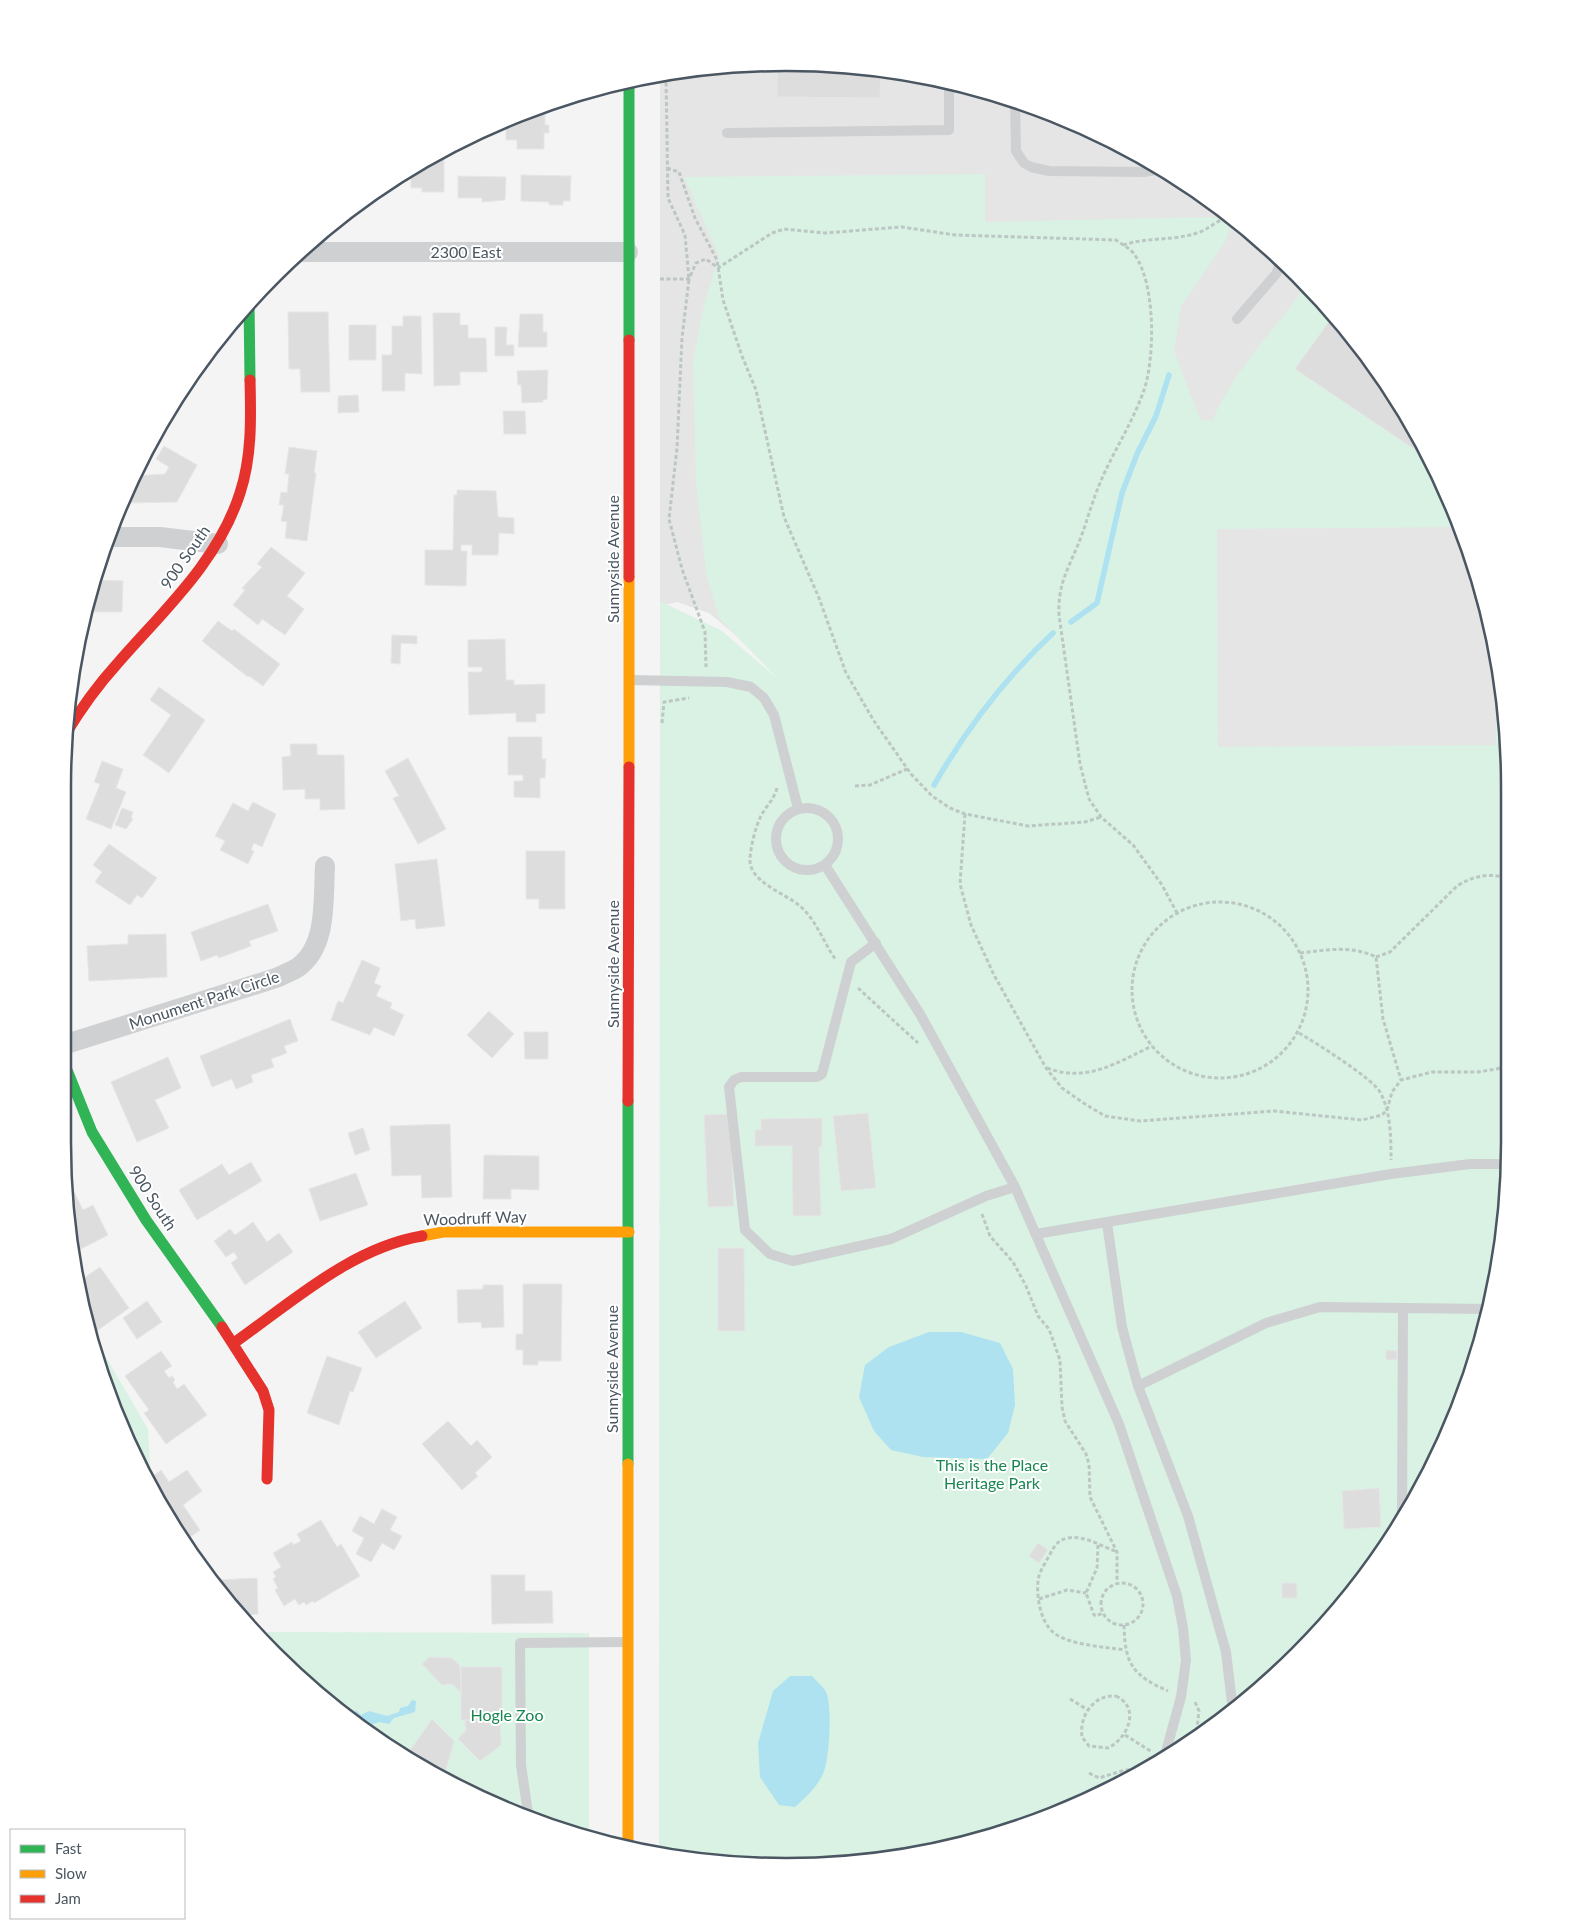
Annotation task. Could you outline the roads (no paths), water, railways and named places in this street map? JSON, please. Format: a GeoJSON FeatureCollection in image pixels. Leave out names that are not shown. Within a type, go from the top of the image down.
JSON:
{"type":"FeatureCollection","features":[{"type":"Feature","properties":{"kind":"main road","name":"Sunnyside Avenue"},"geometry":{"type":"LineString","coordinates":[[628,1839],[629,89]]}},
{"type":"Feature","properties":{"kind":"main road","name":"900 South"},"geometry":{"type":"LineString","coordinates":[[75,718],[104,679],[175,601],[218,544],[241,492],[249,436],[249,315]]}},
{"type":"Feature","properties":{"kind":"main road","name":"900 South"},"geometry":{"type":"LineString","coordinates":[[71,1080],[92,1132],[146,1220],[234,1343],[263,1391],[269,1410],[267,1479]]}},
{"type":"Feature","properties":{"kind":"main road","name":"Woodruff Way"},"geometry":{"type":"LineString","coordinates":[[234,1343],[343,1266],[376,1249],[408,1238],[443,1232],[629,1232]]}},
{"type":"Feature","properties":{"kind":"street","name":"2300 East"},"geometry":{"type":"LineString","coordinates":[[312,252],[628,252]]}},
{"type":"Feature","properties":{"kind":"street"},"geometry":{"type":"LineString","coordinates":[[116,537],[160,537],[218,544]]}},
{"type":"Feature","properties":{"kind":"street","name":"Monument Park Circle"},"geometry":{"type":"LineString","coordinates":[[71,1042],[276,978],[298,967],[311,953],[320,932],[325,866]]}},
{"type":"Feature","properties":{"kind":"lane"},"geometry":{"type":"LineString","coordinates":[[727,133],[949,130],[949,91]]}},
{"type":"Feature","properties":{"kind":"lane"},"geometry":{"type":"LineString","coordinates":[[1015,109],[1016,151],[1024,163],[1031,167],[1049,171],[1149,171]]}},
{"type":"Feature","properties":{"kind":"lane"},"geometry":{"type":"LineString","coordinates":[[1237,319],[1276,274],[1278,269]]}},
{"type":"Feature","properties":{"kind":"lane"},"geometry":{"type":"LineString","coordinates":[[629,680],[726,682],[750,687],[764,698],[774,715],[798,808]]}},
{"type":"Feature","properties":{"kind":"lane"},"geometry":{"type":"LineString","coordinates":[[798,808],[813,808],[824,813],[836,826],[837,847],[830,861],[824,866],[808,871],[796,869],[786,864],[779,854],[776,839],[779,825],[787,814],[798,808]]}},
{"type":"Feature","properties":{"kind":"lane"},"geometry":{"type":"LineString","coordinates":[[824,866],[920,1014],[1015,1187],[1119,1424],[1177,1596],[1183,1628],[1186,1660],[1181,1696],[1163,1750]]}},
{"type":"Feature","properties":{"kind":"lane"},"geometry":{"type":"LineString","coordinates":[[876,944],[852,962],[822,1074],[817,1077],[741,1077],[734,1080],[730,1086],[745,1230],[770,1254],[793,1261],[891,1239],[986,1196],[1015,1187]]}},
{"type":"Feature","properties":{"kind":"lane"},"geometry":{"type":"LineString","coordinates":[[1036,1234],[1391,1174],[1470,1164],[1500,1164]]}},
{"type":"Feature","properties":{"kind":"lane"},"geometry":{"type":"LineString","coordinates":[[1107,1223],[1122,1327],[1138,1386],[1188,1516],[1226,1652],[1231,1702]]}},
{"type":"Feature","properties":{"kind":"lane"},"geometry":{"type":"LineString","coordinates":[[1138,1386],[1266,1323],[1320,1307],[1481,1309]]}},
{"type":"Feature","properties":{"kind":"lane"},"geometry":{"type":"LineString","coordinates":[[1402,1505],[1403,1308]]}},
{"type":"Feature","properties":{"kind":"lane"},"geometry":{"type":"LineString","coordinates":[[527,1809],[521,1765],[520,1644],[628,1642]]}},
{"type":"Feature","properties":{"kind":"water"},"geometry":{"type":"Polygon","coordinates":[[[929,1332],[961,1332],[1000,1343],[1013,1369],[1015,1405],[1008,1433],[987,1459],[923,1457],[891,1450],[874,1431],[859,1397],[865,1365],[889,1347],[929,1332]]]}},
{"type":"Feature","properties":{"kind":"water"},"geometry":{"type":"Polygon","coordinates":[[[790,1676],[812,1676],[826,1692],[829,1702],[829,1737],[824,1771],[815,1786],[795,1807],[779,1805],[760,1777],[758,1743],[773,1691],[790,1676]]]}},
{"type":"Feature","properties":{"kind":"water"},"geometry":{"type":"Polygon","coordinates":[[[412,1700],[416,1701],[415,1712],[394,1718],[389,1724],[379,1722],[372,1725],[355,1713],[356,1710],[361,1715],[369,1711],[387,1716],[399,1712],[400,1708],[408,1706],[412,1700]]]}},
{"type":"Feature","properties":{"kind":"waterway"},"geometry":{"type":"LineString","coordinates":[[1071,622],[1097,603],[1122,493],[1137,454],[1156,416],[1169,375]]}},
{"type":"Feature","properties":{"kind":"waterway"},"geometry":{"type":"LineString","coordinates":[[934,785],[988,704],[1035,650],[1053,633]]}},
{"type":"Feature","properties":{"kind":"park label","name":"This is the Place Heritage Park"},"geometry":{"type":"Point","coordinates":[992,1474]}},
{"type":"Feature","properties":{"kind":"park label","name":"Hogle Zoo"},"geometry":{"type":"Point","coordinates":[507,1715]}}]}
